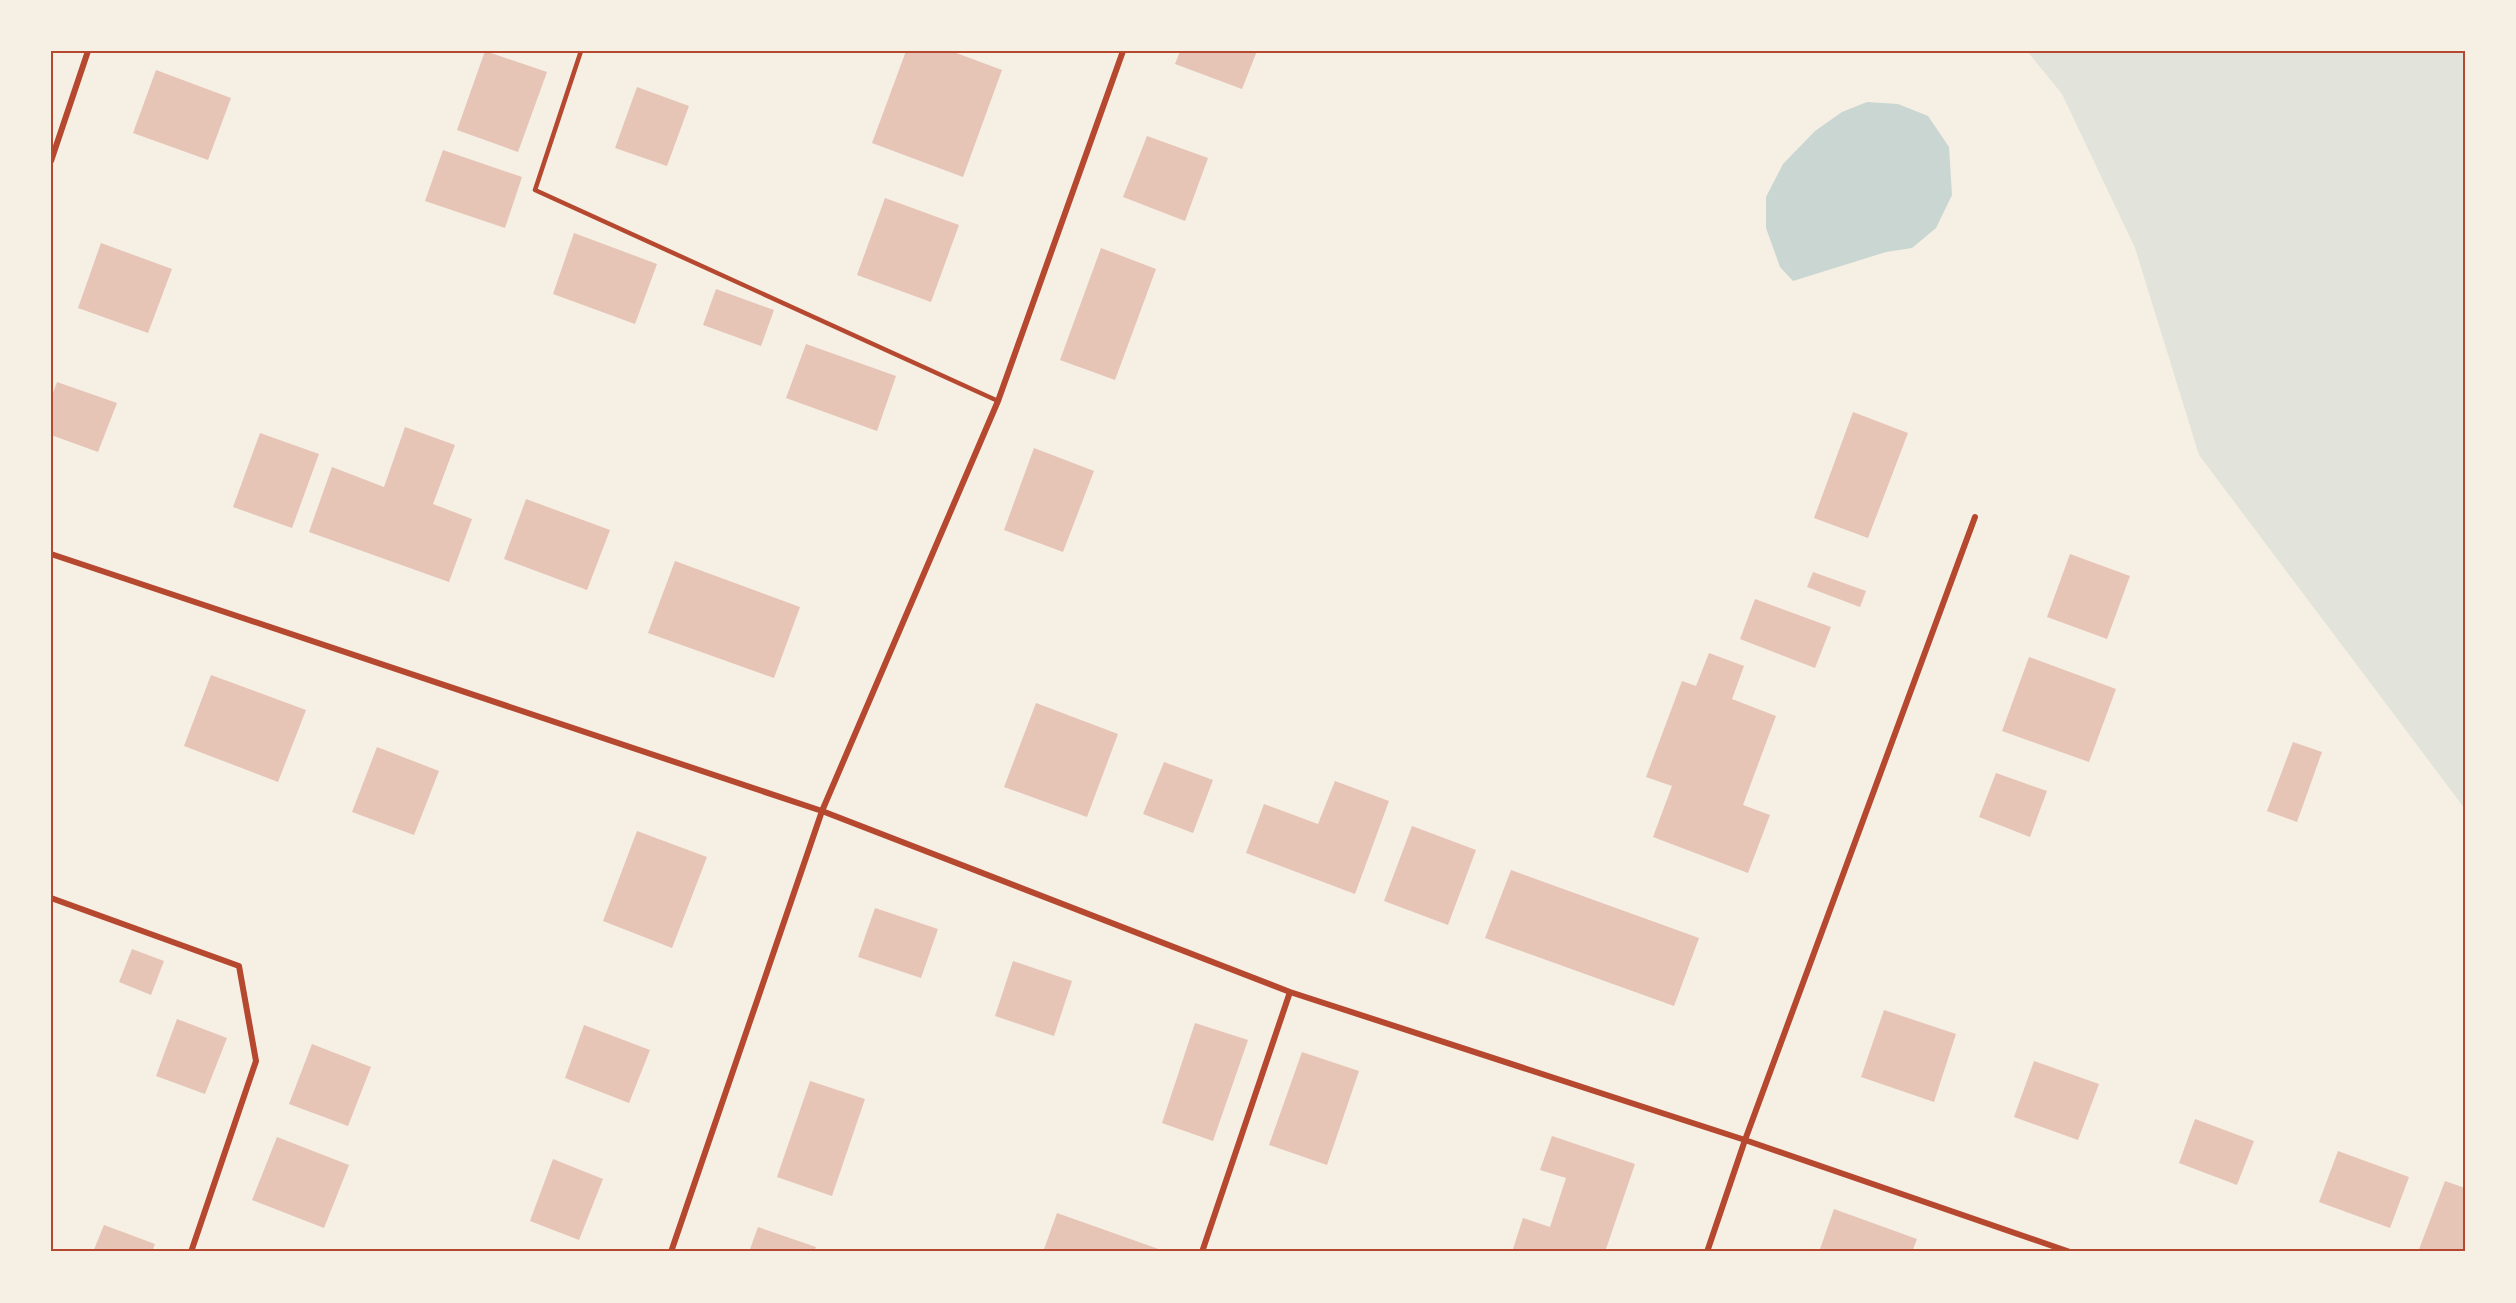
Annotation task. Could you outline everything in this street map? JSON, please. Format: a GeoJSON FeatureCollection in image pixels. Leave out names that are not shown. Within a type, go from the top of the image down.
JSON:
{"type":"FeatureCollection","features":[{"type":"Feature","properties":{"kind":"street"},"geometry":{"type":"LineString","coordinates":[[51,161],[88,51]]}},
{"type":"Feature","properties":{"kind":"street"},"geometry":{"type":"LineString","coordinates":[[670,1252],[822,811],[998,401],[1123,51]]}},
{"type":"Feature","properties":{"kind":"street"},"geometry":{"type":"LineString","coordinates":[[1707,1252],[1745,1140],[1975,517]]}},
{"type":"Feature","properties":{"kind":"street"},"geometry":{"type":"LineString","coordinates":[[51,554],[822,811],[1290,992],[1745,1140],[2070,1252]]}},
{"type":"Feature","properties":{"kind":"street"},"geometry":{"type":"LineString","coordinates":[[51,898],[239,966],[256,1061],[191,1252]]}},
{"type":"Feature","properties":{"kind":"street"},"geometry":{"type":"LineString","coordinates":[[1202,1252],[1290,992]]}},
{"type":"Feature","properties":{"kind":"lane"},"geometry":{"type":"LineString","coordinates":[[581,51],[535,190],[998,401]]}},
{"type":"Feature","properties":{"kind":"shaded area"},"geometry":{"type":"Polygon","coordinates":[[[2027,51],[2465,51],[2465,809],[2199,455],[2135,248],[2062,94],[2027,51]]]}},
{"type":"Feature","properties":{"kind":"shaded area"},"geometry":{"type":"Polygon","coordinates":[[[1867,102],[1898,104],[1928,116],[1949,147],[1952,195],[1936,228],[1912,248],[1886,252],[1793,281],[1780,267],[1766,228],[1766,197],[1783,164],[1815,131],[1842,112],[1867,102]]]}},
{"type":"Feature","properties":{"kind":"building"},"geometry":{"type":"Polygon","coordinates":[[[485,51],[547,72],[518,152],[457,130],[485,51]]]}},
{"type":"Feature","properties":{"kind":"building"},"geometry":{"type":"Polygon","coordinates":[[[906,51],[951,51],[1002,70],[963,177],[872,143],[906,51]]]}},
{"type":"Feature","properties":{"kind":"building"},"geometry":{"type":"Polygon","coordinates":[[[1180,51],[1257,51],[1242,89],[1175,64],[1180,51]]]}},
{"type":"Feature","properties":{"kind":"building"},"geometry":{"type":"Polygon","coordinates":[[[156,70],[231,98],[208,160],[133,133],[156,70]]]}},
{"type":"Feature","properties":{"kind":"building"},"geometry":{"type":"Polygon","coordinates":[[[637,87],[689,106],[667,166],[615,148],[637,87]]]}},
{"type":"Feature","properties":{"kind":"building"},"geometry":{"type":"Polygon","coordinates":[[[1147,136],[1208,158],[1185,221],[1123,197],[1147,136]]]}},
{"type":"Feature","properties":{"kind":"building"},"geometry":{"type":"Polygon","coordinates":[[[443,150],[522,177],[505,228],[425,201],[443,150]]]}},
{"type":"Feature","properties":{"kind":"building"},"geometry":{"type":"Polygon","coordinates":[[[885,198],[959,225],[931,302],[857,275],[885,198]]]}},
{"type":"Feature","properties":{"kind":"building"},"geometry":{"type":"Polygon","coordinates":[[[574,233],[657,264],[635,324],[553,294],[574,233]]]}},
{"type":"Feature","properties":{"kind":"building"},"geometry":{"type":"Polygon","coordinates":[[[101,243],[172,269],[148,333],[78,308],[101,243]]]}},
{"type":"Feature","properties":{"kind":"building"},"geometry":{"type":"Polygon","coordinates":[[[1101,248],[1156,269],[1115,380],[1060,360],[1101,248]]]}},
{"type":"Feature","properties":{"kind":"building"},"geometry":{"type":"Polygon","coordinates":[[[716,289],[774,310],[761,346],[703,325],[716,289]]]}},
{"type":"Feature","properties":{"kind":"building"},"geometry":{"type":"Polygon","coordinates":[[[806,344],[896,376],[877,431],[786,398],[806,344]]]}},
{"type":"Feature","properties":{"kind":"building"},"geometry":{"type":"Polygon","coordinates":[[[57,382],[117,403],[98,452],[51,435],[51,398],[57,382]]]}},
{"type":"Feature","properties":{"kind":"building"},"geometry":{"type":"Polygon","coordinates":[[[1853,412],[1908,433],[1868,538],[1814,518],[1853,412]]]}},
{"type":"Feature","properties":{"kind":"building"},"geometry":{"type":"Polygon","coordinates":[[[405,427],[455,445],[433,504],[472,519],[449,582],[309,532],[332,467],[384,487],[405,427]]]}},
{"type":"Feature","properties":{"kind":"building"},"geometry":{"type":"Polygon","coordinates":[[[260,433],[319,454],[292,528],[233,507],[260,433]]]}},
{"type":"Feature","properties":{"kind":"building"},"geometry":{"type":"Polygon","coordinates":[[[1034,448],[1094,471],[1063,552],[1004,530],[1034,448]]]}},
{"type":"Feature","properties":{"kind":"building"},"geometry":{"type":"Polygon","coordinates":[[[526,499],[610,530],[587,590],[504,559],[526,499]]]}},
{"type":"Feature","properties":{"kind":"building"},"geometry":{"type":"Polygon","coordinates":[[[2070,554],[2130,576],[2107,639],[2047,617],[2070,554]]]}},
{"type":"Feature","properties":{"kind":"building"},"geometry":{"type":"Polygon","coordinates":[[[675,561],[800,607],[774,678],[648,633],[675,561]]]}},
{"type":"Feature","properties":{"kind":"building"},"geometry":{"type":"Polygon","coordinates":[[[1813,572],[1866,591],[1860,607],[1807,587],[1813,572]]]}},
{"type":"Feature","properties":{"kind":"building"},"geometry":{"type":"Polygon","coordinates":[[[1755,599],[1831,627],[1815,668],[1740,639],[1755,599]]]}},
{"type":"Feature","properties":{"kind":"building"},"geometry":{"type":"Polygon","coordinates":[[[1709,653],[1744,666],[1732,699],[1776,716],[1743,805],[1770,815],[1748,873],[1653,837],[1672,786],[1646,777],[1682,681],[1696,686],[1709,653]]]}},
{"type":"Feature","properties":{"kind":"building"},"geometry":{"type":"Polygon","coordinates":[[[2029,657],[2116,689],[2089,762],[2002,731],[2029,657]]]}},
{"type":"Feature","properties":{"kind":"building"},"geometry":{"type":"Polygon","coordinates":[[[211,675],[306,710],[278,782],[184,746],[211,675]]]}},
{"type":"Feature","properties":{"kind":"building"},"geometry":{"type":"Polygon","coordinates":[[[1036,703],[1118,734],[1087,817],[1004,787],[1036,703]]]}},
{"type":"Feature","properties":{"kind":"building"},"geometry":{"type":"Polygon","coordinates":[[[2293,742],[2322,752],[2297,822],[2267,811],[2293,742]]]}},
{"type":"Feature","properties":{"kind":"building"},"geometry":{"type":"Polygon","coordinates":[[[377,747],[439,771],[414,835],[352,812],[377,747]]]}},
{"type":"Feature","properties":{"kind":"building"},"geometry":{"type":"Polygon","coordinates":[[[1164,762],[1213,780],[1193,833],[1143,814],[1164,762]]]}},
{"type":"Feature","properties":{"kind":"building"},"geometry":{"type":"Polygon","coordinates":[[[1996,773],[2047,791],[2030,837],[1979,817],[1996,773]]]}},
{"type":"Feature","properties":{"kind":"building"},"geometry":{"type":"Polygon","coordinates":[[[1335,781],[1389,801],[1355,894],[1246,853],[1264,804],[1318,824],[1335,781]]]}},
{"type":"Feature","properties":{"kind":"building"},"geometry":{"type":"Polygon","coordinates":[[[1412,826],[1476,850],[1448,925],[1384,901],[1412,826]]]}},
{"type":"Feature","properties":{"kind":"building"},"geometry":{"type":"Polygon","coordinates":[[[637,831],[707,857],[672,948],[603,921],[637,831]]]}},
{"type":"Feature","properties":{"kind":"building"},"geometry":{"type":"Polygon","coordinates":[[[1511,870],[1699,938],[1674,1006],[1485,938],[1511,870]]]}},
{"type":"Feature","properties":{"kind":"building"},"geometry":{"type":"Polygon","coordinates":[[[875,908],[938,929],[921,978],[858,957],[875,908]]]}},
{"type":"Feature","properties":{"kind":"building"},"geometry":{"type":"Polygon","coordinates":[[[132,949],[164,961],[151,995],[119,982],[132,949]]]}},
{"type":"Feature","properties":{"kind":"building"},"geometry":{"type":"Polygon","coordinates":[[[1013,961],[1072,981],[1054,1036],[995,1016],[1013,961]]]}},
{"type":"Feature","properties":{"kind":"building"},"geometry":{"type":"Polygon","coordinates":[[[1884,1010],[1956,1034],[1934,1102],[1861,1077],[1884,1010]]]}},
{"type":"Feature","properties":{"kind":"building"},"geometry":{"type":"Polygon","coordinates":[[[177,1019],[227,1038],[205,1094],[156,1076],[177,1019]]]}},
{"type":"Feature","properties":{"kind":"building"},"geometry":{"type":"Polygon","coordinates":[[[1195,1023],[1248,1040],[1213,1141],[1162,1123],[1195,1023]]]}},
{"type":"Feature","properties":{"kind":"building"},"geometry":{"type":"Polygon","coordinates":[[[584,1025],[650,1050],[629,1103],[565,1078],[584,1025]]]}},
{"type":"Feature","properties":{"kind":"building"},"geometry":{"type":"Polygon","coordinates":[[[312,1044],[371,1067],[348,1126],[289,1104],[312,1044]]]}},
{"type":"Feature","properties":{"kind":"building"},"geometry":{"type":"Polygon","coordinates":[[[1302,1052],[1359,1071],[1327,1165],[1269,1145],[1302,1052]]]}},
{"type":"Feature","properties":{"kind":"building"},"geometry":{"type":"Polygon","coordinates":[[[2034,1061],[2099,1084],[2078,1140],[2014,1117],[2034,1061]]]}},
{"type":"Feature","properties":{"kind":"building"},"geometry":{"type":"Polygon","coordinates":[[[810,1081],[865,1099],[832,1196],[777,1177],[810,1081]]]}},
{"type":"Feature","properties":{"kind":"building"},"geometry":{"type":"Polygon","coordinates":[[[2195,1119],[2254,1141],[2237,1185],[2179,1163],[2195,1119]]]}},
{"type":"Feature","properties":{"kind":"building"},"geometry":{"type":"Polygon","coordinates":[[[1552,1136],[1635,1164],[1605,1252],[1512,1252],[1523,1218],[1550,1227],[1566,1178],[1540,1170],[1552,1136]]]}},
{"type":"Feature","properties":{"kind":"building"},"geometry":{"type":"Polygon","coordinates":[[[277,1137],[349,1165],[324,1228],[252,1200],[277,1137]]]}},
{"type":"Feature","properties":{"kind":"building"},"geometry":{"type":"Polygon","coordinates":[[[2338,1151],[2409,1177],[2390,1228],[2319,1202],[2338,1151]]]}},
{"type":"Feature","properties":{"kind":"building"},"geometry":{"type":"Polygon","coordinates":[[[553,1159],[603,1179],[579,1240],[530,1221],[553,1159]]]}},
{"type":"Feature","properties":{"kind":"building"},"geometry":{"type":"Polygon","coordinates":[[[2445,1181],[2465,1188],[2465,1252],[2418,1252],[2445,1181]]]}},
{"type":"Feature","properties":{"kind":"building"},"geometry":{"type":"Polygon","coordinates":[[[1834,1209],[1917,1239],[1912,1252],[1819,1252],[1834,1209]]]}},
{"type":"Feature","properties":{"kind":"building"},"geometry":{"type":"Polygon","coordinates":[[[1057,1213],[1167,1252],[1043,1252],[1057,1213]]]}},
{"type":"Feature","properties":{"kind":"building"},"geometry":{"type":"Polygon","coordinates":[[[104,1225],[155,1244],[152,1252],[93,1252],[104,1225]]]}},
{"type":"Feature","properties":{"kind":"building"},"geometry":{"type":"Polygon","coordinates":[[[758,1227],[816,1247],[814,1252],[749,1252],[758,1227]]]}}]}
